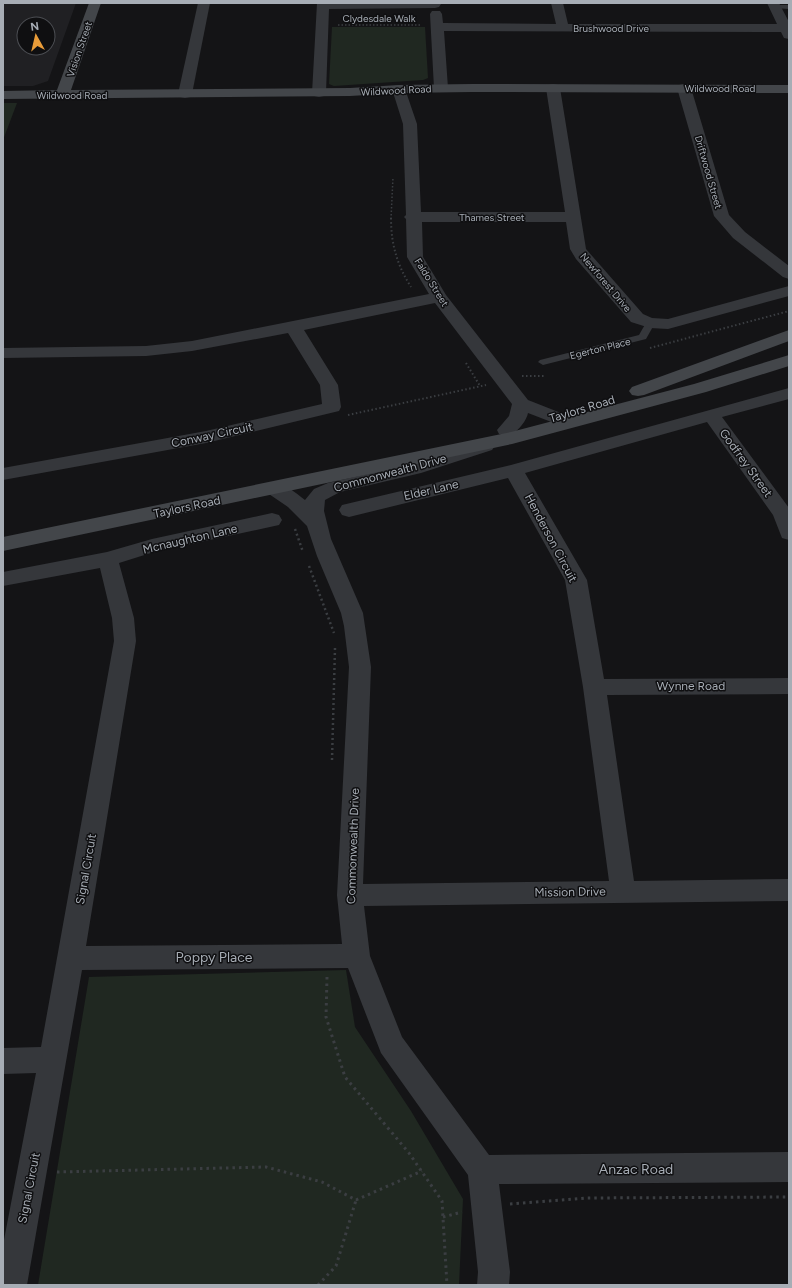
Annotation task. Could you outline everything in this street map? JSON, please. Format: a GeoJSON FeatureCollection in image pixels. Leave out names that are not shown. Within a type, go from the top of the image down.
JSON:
{"type":"FeatureCollection","features":[{"type":"Feature","properties":{"kind":"street","name":"Vision Street"},"geometry":{"type":"LineString","coordinates":[[64,94],[95,3]]}},
{"type":"Feature","properties":{"kind":"street"},"geometry":{"type":"LineString","coordinates":[[185,94],[204,3]]}},
{"type":"Feature","properties":{"kind":"street"},"geometry":{"type":"LineString","coordinates":[[557,3],[563,28]]}},
{"type":"Feature","properties":{"kind":"street"},"geometry":{"type":"LineString","coordinates":[[319,93],[323,4],[435,4],[441,88]]}},
{"type":"Feature","properties":{"kind":"street","name":"Brushwood Drive"},"geometry":{"type":"LineString","coordinates":[[437,27],[787,32],[774,5]]}},
{"type":"Feature","properties":{"kind":"street","name":"Wildwood Road"},"geometry":{"type":"LineString","coordinates":[[3,95],[319,93],[441,88],[789,88]]}},
{"type":"Feature","properties":{"kind":"street","name":"Newforest Drive"},"geometry":{"type":"LineString","coordinates":[[554,88],[578,249],[582,256],[636,318],[650,323],[668,324],[789,291]]}},
{"type":"Feature","properties":{"kind":"street","name":"Driftwood Street"},"geometry":{"type":"LineString","coordinates":[[684,88],[722,216],[739,236],[789,274]]}},
{"type":"Feature","properties":{"kind":"street","name":"Faldo Street"},"geometry":{"type":"LineString","coordinates":[[399,89],[410,124],[412,217],[415,257],[438,296],[521,404]]}},
{"type":"Feature","properties":{"kind":"street","name":"Thames Street"},"geometry":{"type":"LineString","coordinates":[[412,217],[573,217]]}},
{"type":"Feature","properties":{"kind":"street"},"geometry":{"type":"LineString","coordinates":[[3,352],[146,351],[192,346],[293,327],[438,296]]}},
{"type":"Feature","properties":{"kind":"street","name":"Conway Circuit"},"geometry":{"type":"LineString","coordinates":[[3,474],[206,437],[332,407],[329,385],[293,327]]}},
{"type":"Feature","properties":{"kind":"street","name":"Taylors Road"},"geometry":{"type":"LineString","coordinates":[[509,434],[554,417],[609,401],[789,335]]}},
{"type":"Feature","properties":{"kind":"street","name":"Taylors Road"},"geometry":{"type":"LineString","coordinates":[[3,544],[370,467],[700,388],[789,360]]}},
{"type":"Feature","properties":{"kind":"street"},"geometry":{"type":"LineString","coordinates":[[514,470],[789,392]]}},
{"type":"Feature","properties":{"kind":"street"},"geometry":{"type":"LineString","coordinates":[[509,434],[518,417],[521,404],[554,417]]}},
{"type":"Feature","properties":{"kind":"street","name":"Godfrey Street"},"geometry":{"type":"LineString","coordinates":[[711,415],[783,514],[789,533]]}},
{"type":"Feature","properties":{"kind":"street","name":"Commonwealth Drive"},"geometry":{"type":"LineString","coordinates":[[315,522],[315,502],[323,491],[354,482],[414,469],[509,434]]}},
{"type":"Feature","properties":{"kind":"street","name":"Elder Lane"},"geometry":{"type":"LineString","coordinates":[[349,510],[514,470]]}},
{"type":"Feature","properties":{"kind":"street","name":"Henderson Circuit"},"geometry":{"type":"LineString","coordinates":[[514,470],[576,580],[594,687],[623,891]]}},
{"type":"Feature","properties":{"kind":"street","name":"Commonwealth Drive"},"geometry":{"type":"LineString","coordinates":[[273,488],[295,501],[315,522],[352,613],[357,636],[360,667],[350,895],[357,956],[391,1044],[482,1170],[494,1272],[493,1285]]}},
{"type":"Feature","properties":{"kind":"street","name":"Mcnaughton Lane"},"geometry":{"type":"LineString","coordinates":[[108,559],[152,546],[272,520]]}},
{"type":"Feature","properties":{"kind":"street"},"geometry":{"type":"LineString","coordinates":[[3,579],[108,559]]}},
{"type":"Feature","properties":{"kind":"street","name":"Signal Circuit"},"geometry":{"type":"LineString","coordinates":[[11,1285],[53,1060],[125,641],[124,618],[108,559]]}},
{"type":"Feature","properties":{"kind":"street","name":"Wynne Road"},"geometry":{"type":"LineString","coordinates":[[594,687],[789,686]]}},
{"type":"Feature","properties":{"kind":"street","name":"Mission Drive"},"geometry":{"type":"LineString","coordinates":[[350,895],[789,890]]}},
{"type":"Feature","properties":{"kind":"street","name":"Poppy Place"},"geometry":{"type":"LineString","coordinates":[[71,958],[357,956]]}},
{"type":"Feature","properties":{"kind":"street"},"geometry":{"type":"LineString","coordinates":[[3,1061],[53,1060]]}},
{"type":"Feature","properties":{"kind":"street","name":"Anzac Road"},"geometry":{"type":"LineString","coordinates":[[482,1170],[789,1167]]}},
{"type":"Feature","properties":{"kind":"lane"},"geometry":{"type":"LineString","coordinates":[[774,5],[789,7]]}},
{"type":"Feature","properties":{"kind":"lane","name":"Egerton Place"},"geometry":{"type":"LineString","coordinates":[[543,362],[643,337],[650,323]]}},
{"type":"Feature","properties":{"kind":"path","name":"Clydesdale Walk"},"geometry":{"type":"LineString","coordinates":[[322,25],[426,25],[437,27]]}},
{"type":"Feature","properties":{"kind":"path"},"geometry":{"type":"LineString","coordinates":[[393,170],[392,246],[397,264],[406,280],[421,300]]}},
{"type":"Feature","properties":{"kind":"path"},"geometry":{"type":"LineString","coordinates":[[650,349],[789,311]]}},
{"type":"Feature","properties":{"kind":"path"},"geometry":{"type":"LineString","coordinates":[[465,362],[480,386]]}},
{"type":"Feature","properties":{"kind":"path"},"geometry":{"type":"LineString","coordinates":[[342,417],[524,376],[547,376]]}},
{"type":"Feature","properties":{"kind":"path"},"geometry":{"type":"LineString","coordinates":[[32,1172],[266,1167],[322,1182],[356,1200]]}},
{"type":"Feature","properties":{"kind":"path"},"geometry":{"type":"LineString","coordinates":[[318,1285],[336,1266],[356,1200],[422,1171]]}},
{"type":"Feature","properties":{"kind":"path"},"geometry":{"type":"LineString","coordinates":[[443,1217],[487,1206],[587,1198],[789,1197]]}},
{"type":"Feature","properties":{"kind":"shaded area"},"geometry":{"type":"Polygon","coordinates":[[[3,3],[76,3],[48,81],[33,86],[3,86],[3,3]]]}},
{"type":"Feature","properties":{"kind":"shaded area"},"geometry":{"type":"Polygon","coordinates":[[[332,27],[425,27],[428,78],[423,80],[334,86],[329,84],[332,27]]]}},
{"type":"Feature","properties":{"kind":"shaded area"},"geometry":{"type":"Polygon","coordinates":[[[3,103],[17,103],[3,140],[3,103]]]}},
{"type":"Feature","properties":{"kind":"shaded area"},"geometry":{"type":"Polygon","coordinates":[[[346,970],[355,1027],[411,1111],[463,1199],[459,1285],[38,1285],[89,977],[346,970]]]}}]}
